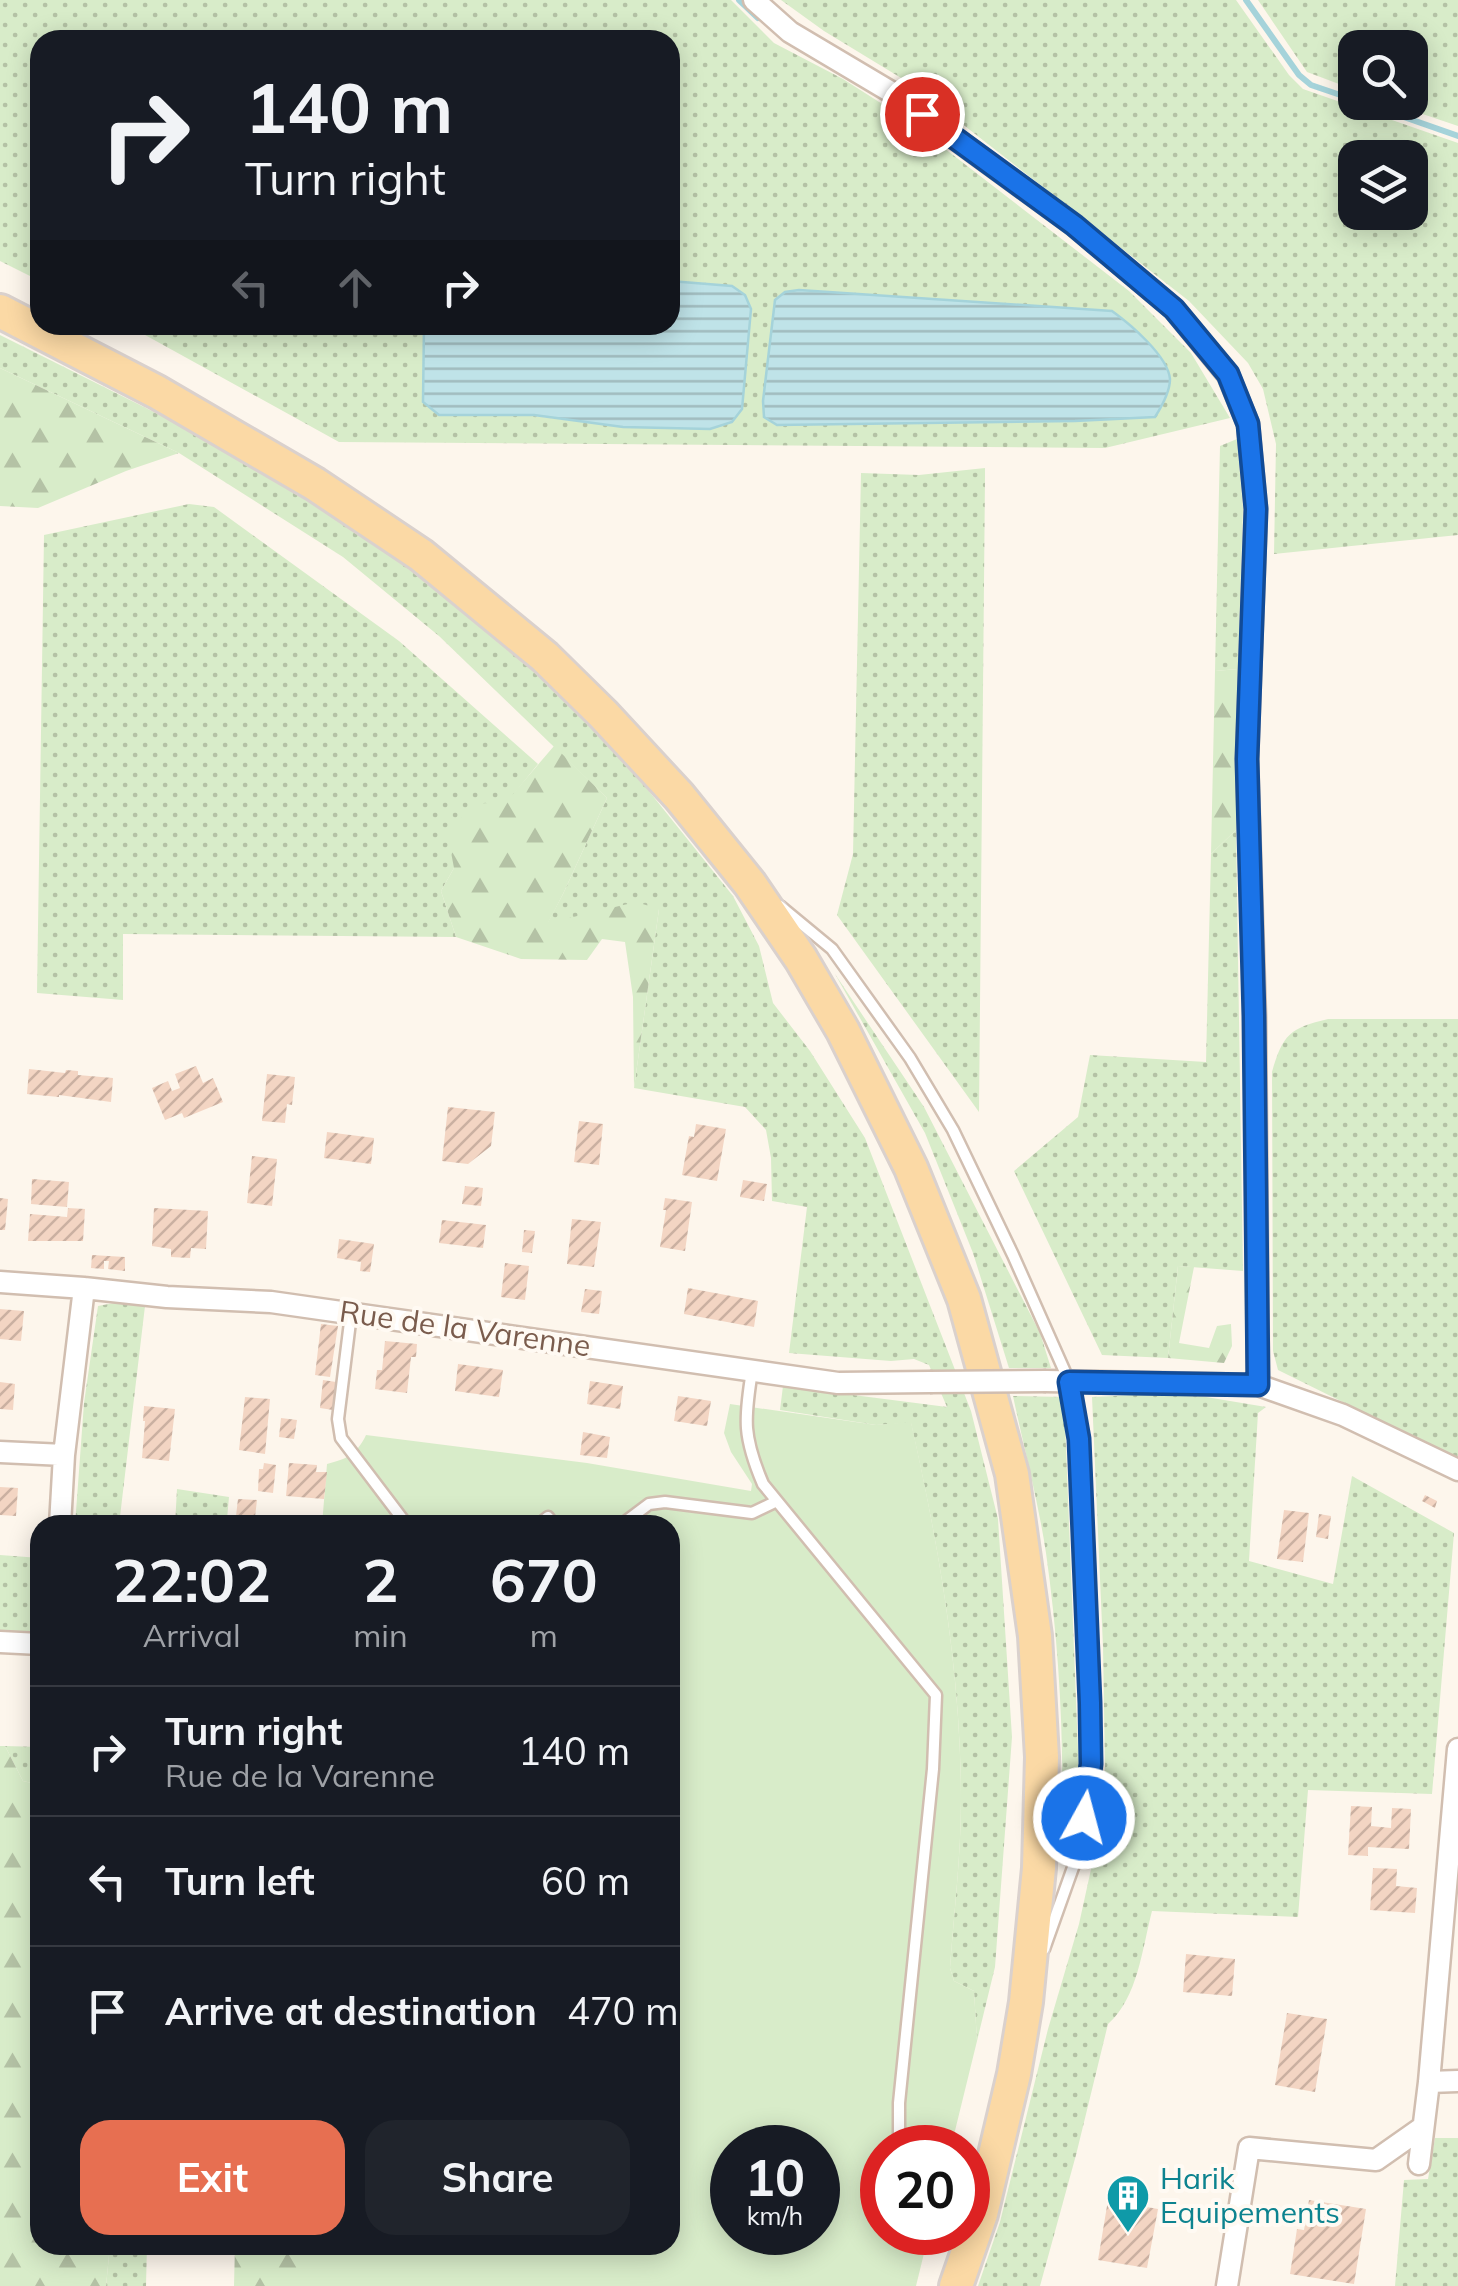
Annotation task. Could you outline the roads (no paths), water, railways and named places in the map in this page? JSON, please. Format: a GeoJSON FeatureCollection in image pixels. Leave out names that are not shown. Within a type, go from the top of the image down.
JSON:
{"type":"FeatureCollection","features":[{"type":"Feature","properties":{"kind":"main road"},"geometry":{"type":"LineString","coordinates":[[0,312],[30,327]]}},
{"type":"Feature","properties":{"kind":"main road"},"geometry":{"type":"LineString","coordinates":[[45,335],[157,392],[315,484],[421,555],[545,657],[679,796],[750,884],[842,1031],[911,1168],[964,1300],[1012,1474],[1035,1636],[1042,1757],[1039,1868],[1026,2002],[982,2214],[956,2286]]}},
{"type":"Feature","properties":{"kind":"street"},"geometry":{"type":"LineString","coordinates":[[754,0],[790,32],[891,92],[1059,214],[1174,309],[1228,374],[1248,424],[1256,509],[1247,759],[1258,1385]]}},
{"type":"Feature","properties":{"kind":"street","name":"Rue de la Varenne"},"geometry":{"type":"LineString","coordinates":[[0,1282],[167,1298],[271,1302],[838,1383],[1069,1382]]}},
{"type":"Feature","properties":{"kind":"street"},"geometry":{"type":"LineString","coordinates":[[61,1515],[84,1288]]}},
{"type":"Feature","properties":{"kind":"street"},"geometry":{"type":"LineString","coordinates":[[1069,1382],[1258,1385],[1343,1415],[1458,1470]]}},
{"type":"Feature","properties":{"kind":"street"},"geometry":{"type":"LineString","coordinates":[[0,1452],[64,1456]]}},
{"type":"Feature","properties":{"kind":"street"},"geometry":{"type":"LineString","coordinates":[[0,1642],[30,1644]]}},
{"type":"Feature","properties":{"kind":"street"},"geometry":{"type":"LineString","coordinates":[[1419,2164],[1458,1749]]}},
{"type":"Feature","properties":{"kind":"street"},"geometry":{"type":"LineString","coordinates":[[1428,2082],[1458,2081]]}},
{"type":"Feature","properties":{"kind":"street"},"geometry":{"type":"LineString","coordinates":[[1227,2286],[1249,2148],[1376,2160],[1423,2127]]}},
{"type":"Feature","properties":{"kind":"lane"},"geometry":{"type":"LineString","coordinates":[[750,884],[832,950],[910,1058],[952,1130],[1069,1382],[1079,1439],[1091,1764],[1081,1845],[1026,2002]]}},
{"type":"Feature","properties":{"kind":"lane"},"geometry":{"type":"LineString","coordinates":[[351,1313],[338,1419],[342,1438],[400,1515]]}},
{"type":"Feature","properties":{"kind":"lane"},"geometry":{"type":"LineString","coordinates":[[752,1371],[745,1408],[746,1432],[764,1484],[936,1695],[933,1769],[899,2125]]}},
{"type":"Feature","properties":{"kind":"lane"},"geometry":{"type":"LineString","coordinates":[[634,1515],[649,1504],[665,1502],[752,1513],[777,1500]]}},
{"type":"Feature","properties":{"kind":"water"},"geometry":{"type":"Polygon","coordinates":[[[680,282],[732,286],[745,295],[751,309],[742,409],[732,422],[710,429],[623,427],[534,415],[439,415],[423,402],[424,335],[680,335],[680,282]]]}},
{"type":"Feature","properties":{"kind":"water"},"geometry":{"type":"Polygon","coordinates":[[[785,292],[1112,311],[1163,360],[1170,379],[1169,389],[1155,417],[777,425],[764,417],[763,401],[775,300],[785,292]]]}},
{"type":"Feature","properties":{"kind":"waterway"},"geometry":{"type":"LineString","coordinates":[[739,0],[758,18]]}},
{"type":"Feature","properties":{"kind":"waterway"},"geometry":{"type":"LineString","coordinates":[[1246,0],[1299,75],[1311,85],[1338,94]]}},
{"type":"Feature","properties":{"kind":"waterway"},"geometry":{"type":"LineString","coordinates":[[1412,120],[1458,136]]}},
{"type":"Feature","properties":{"kind":"place","name":"Harik Equipements"},"geometry":{"type":"Point","coordinates":[1128,2234]}}]}
